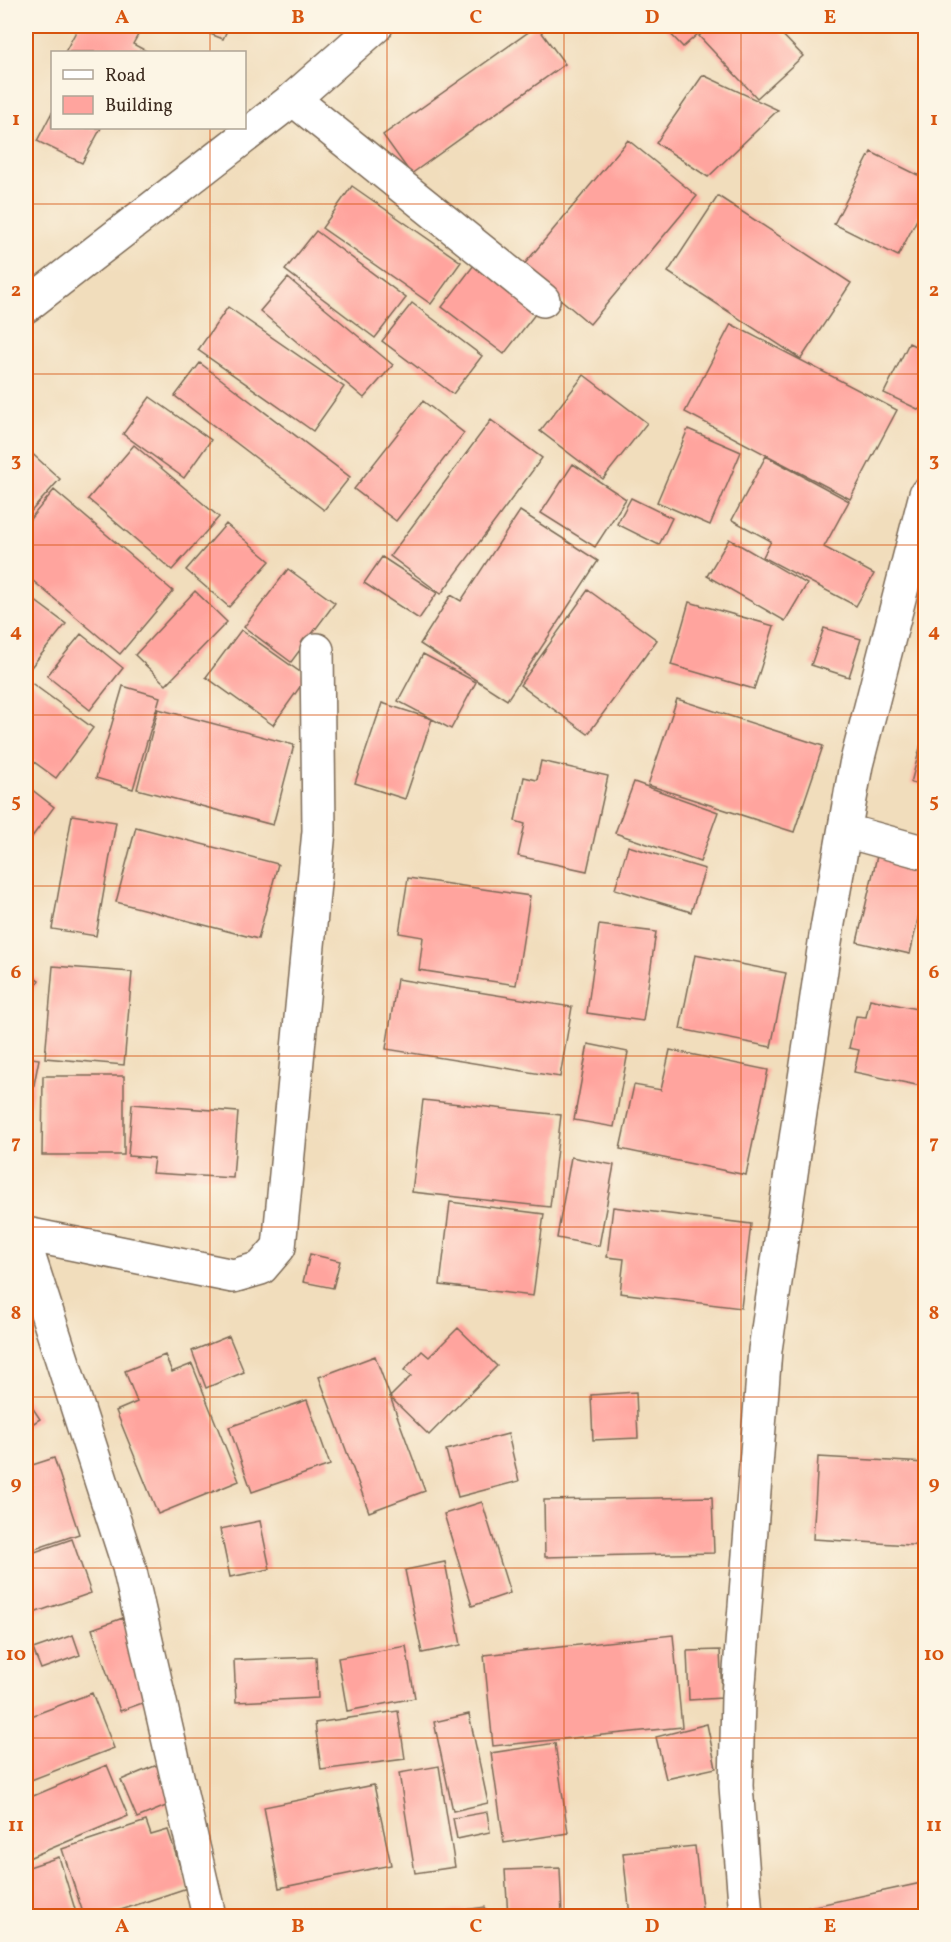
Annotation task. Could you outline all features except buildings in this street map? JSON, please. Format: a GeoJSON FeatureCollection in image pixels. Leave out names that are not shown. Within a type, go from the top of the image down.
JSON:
{"type":"FeatureCollection","features":[{"type":"Feature","properties":{"kind":"street"},"geometry":{"type":"LineString","coordinates":[[26,306],[293,99],[376,26]]}},
{"type":"Feature","properties":{"kind":"street"},"geometry":{"type":"LineString","coordinates":[[293,99],[543,300]]}},
{"type":"Feature","properties":{"kind":"street"},"geometry":{"type":"LineString","coordinates":[[746,1917],[736,1786],[738,1696],[765,1350],[827,929],[856,765],[926,494]]}},
{"type":"Feature","properties":{"kind":"street"},"geometry":{"type":"LineString","coordinates":[[26,1234],[233,1276],[261,1268],[279,1247],[319,831],[317,650]]}},
{"type":"Feature","properties":{"kind":"street"},"geometry":{"type":"LineString","coordinates":[[846,831],[926,853]]}},
{"type":"Feature","properties":{"kind":"street"},"geometry":{"type":"LineString","coordinates":[[26,1248],[129,1567],[209,1917]]}}]}
